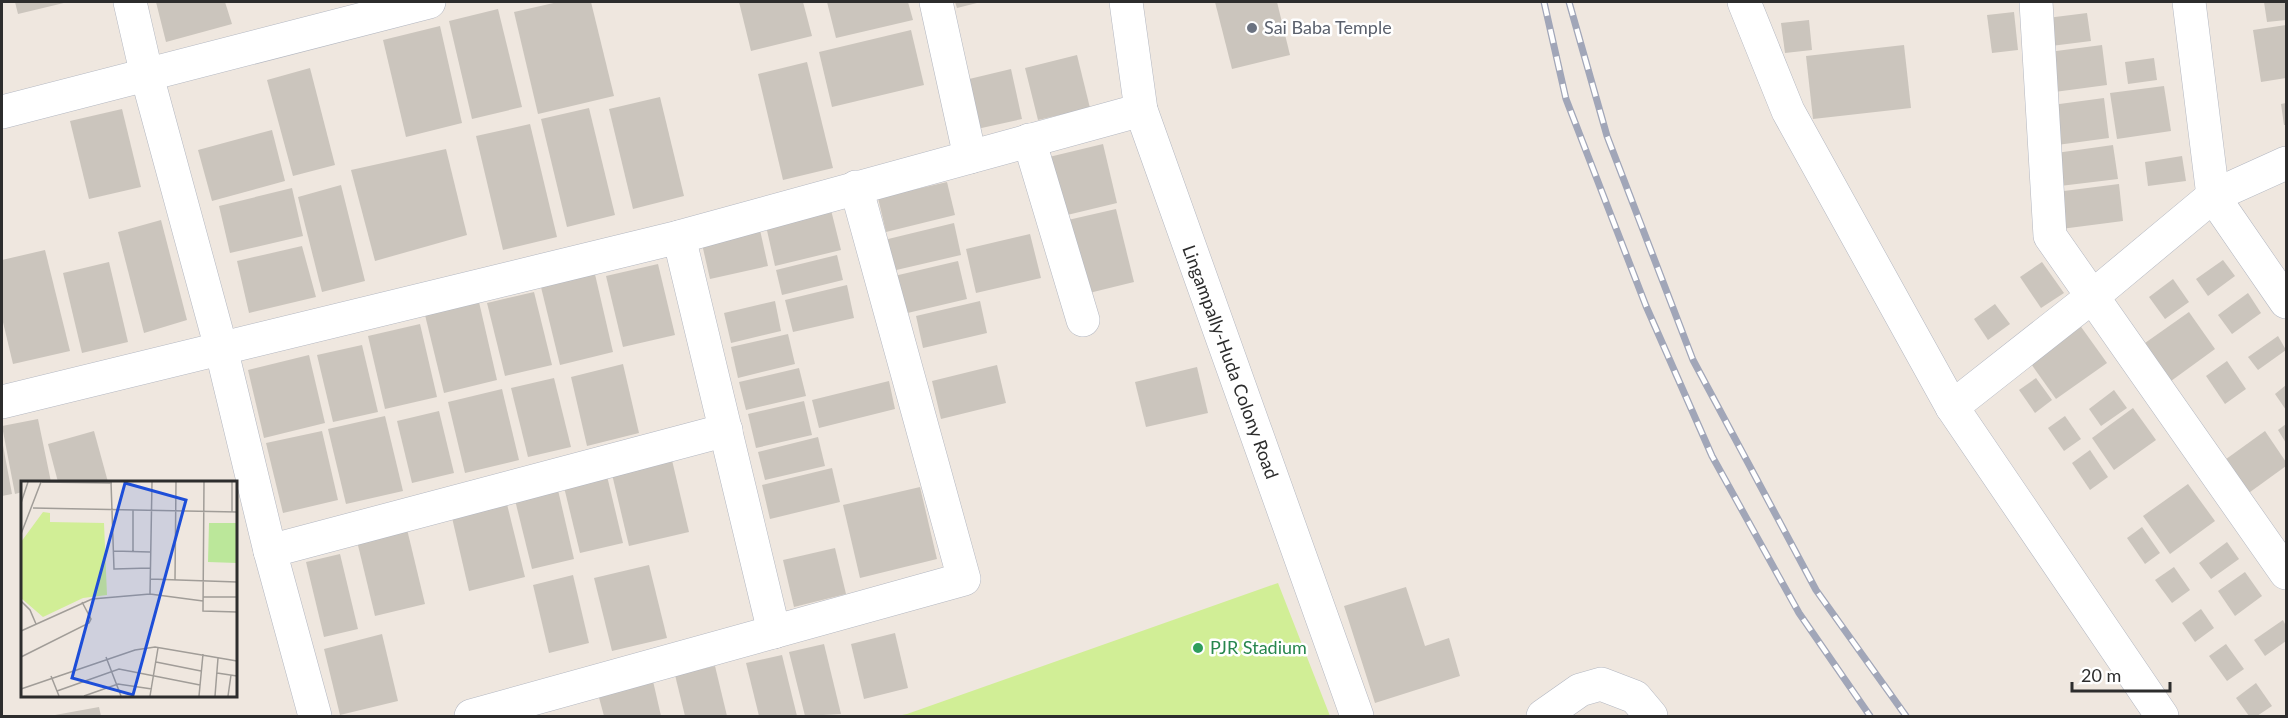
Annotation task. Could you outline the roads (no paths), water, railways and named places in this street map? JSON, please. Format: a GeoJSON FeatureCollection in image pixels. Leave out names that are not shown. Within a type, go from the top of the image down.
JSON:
{"type":"FeatureCollection","features":[{"type":"Feature","properties":{"kind":"street"},"geometry":{"type":"LineString","coordinates":[[130,2],[147,76],[221,348],[270,551],[315,717]]}},
{"type":"Feature","properties":{"kind":"street"},"geometry":{"type":"LineString","coordinates":[[2,112],[429,2]]}},
{"type":"Feature","properties":{"kind":"street"},"geometry":{"type":"LineString","coordinates":[[936,2],[970,157]]}},
{"type":"Feature","properties":{"kind":"street","name":"Lingampally-Huda Colony Road"},"geometry":{"type":"LineString","coordinates":[[1126,2],[1141,110],[1357,717]]}},
{"type":"Feature","properties":{"kind":"street"},"geometry":{"type":"LineString","coordinates":[[1744,2],[1788,111],[1952,407],[2163,717]]}},
{"type":"Feature","properties":{"kind":"street"},"geometry":{"type":"LineString","coordinates":[[2036,2],[2050,236],[2286,573]]}},
{"type":"Feature","properties":{"kind":"street"},"geometry":{"type":"LineString","coordinates":[[2189,2],[2213,196],[2286,302]]}},
{"type":"Feature","properties":{"kind":"street"},"geometry":{"type":"LineString","coordinates":[[2,402],[679,237],[1141,110]]}},
{"type":"Feature","properties":{"kind":"street"},"geometry":{"type":"LineString","coordinates":[[1029,140],[1083,320]]}},
{"type":"Feature","properties":{"kind":"street"},"geometry":{"type":"LineString","coordinates":[[1952,407],[2093,296],[2213,196],[2286,163]]}},
{"type":"Feature","properties":{"kind":"street"},"geometry":{"type":"LineString","coordinates":[[471,717],[964,579],[856,188]]}},
{"type":"Feature","properties":{"kind":"street"},"geometry":{"type":"LineString","coordinates":[[679,237],[774,632]]}},
{"type":"Feature","properties":{"kind":"street"},"geometry":{"type":"LineString","coordinates":[[270,551],[726,430]]}},
{"type":"Feature","properties":{"kind":"street"},"geometry":{"type":"LineString","coordinates":[[1543,717],[1580,690],[1601,684],[1635,697],[1651,717]]}},
{"type":"Feature","properties":{"kind":"railway"},"geometry":{"type":"LineString","coordinates":[[1544,2],[1566,99],[1646,306],[1712,456],[1799,613],[1870,716]]}},
{"type":"Feature","properties":{"kind":"railway"},"geometry":{"type":"LineString","coordinates":[[1569,2],[1607,136],[1693,360],[1816,590],[1906,716]]}},
{"type":"Feature","properties":{"kind":"place","name":"Sai Baba Temple"},"geometry":{"type":"Point","coordinates":[1252,28]}},
{"type":"Feature","properties":{"kind":"place","name":"PJR Stadium"},"geometry":{"type":"Point","coordinates":[1198,648]}}]}
